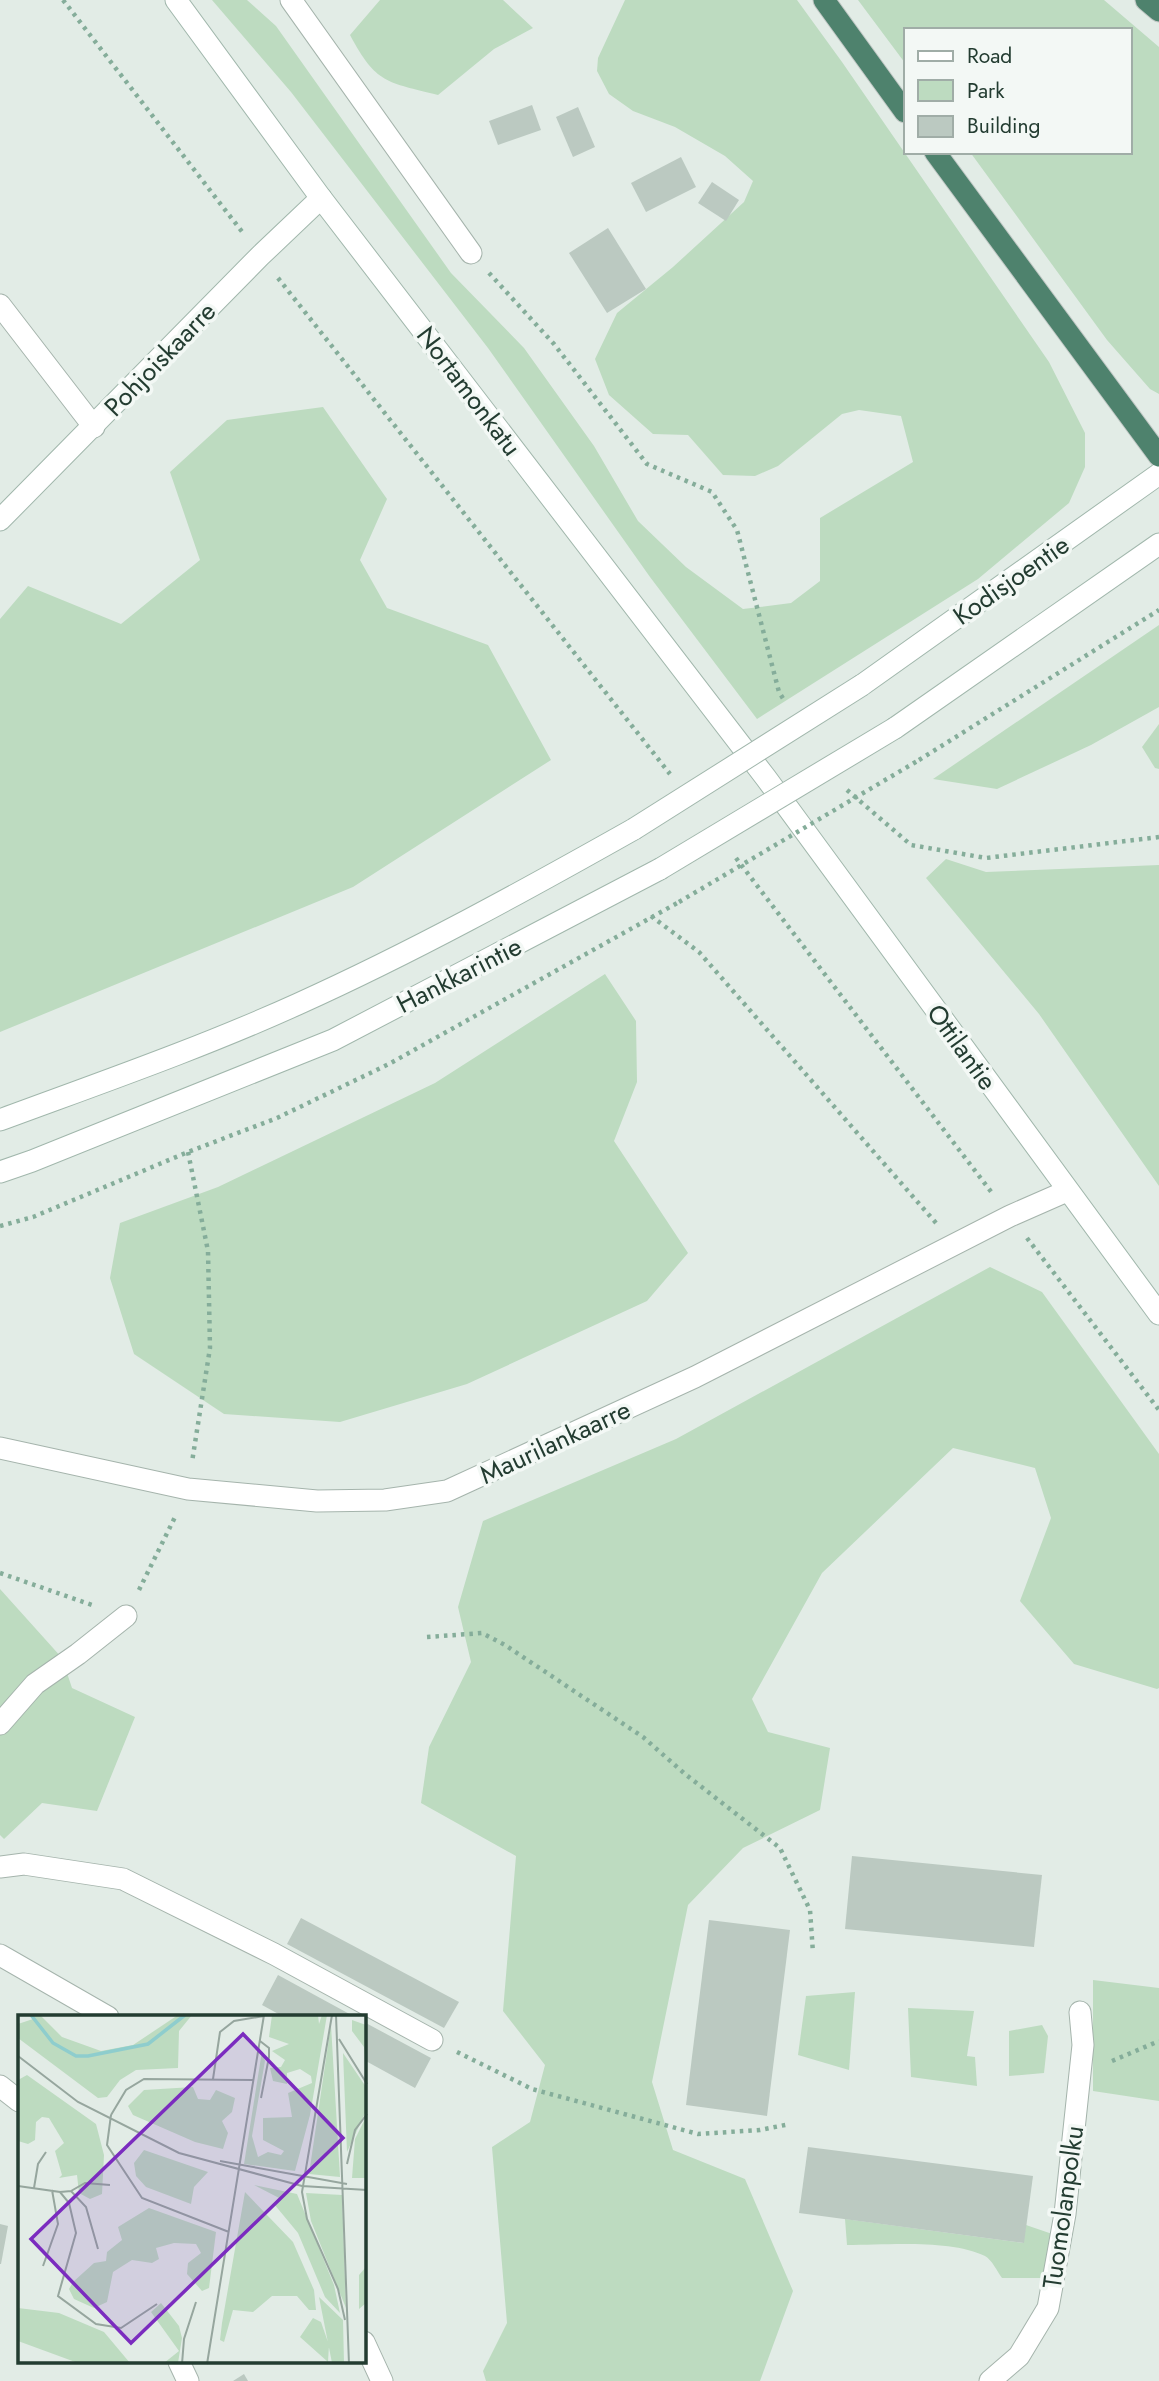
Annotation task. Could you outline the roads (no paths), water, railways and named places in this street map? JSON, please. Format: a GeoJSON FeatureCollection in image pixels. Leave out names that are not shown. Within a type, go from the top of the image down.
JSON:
{"type":"FeatureCollection","features":[{"type":"Feature","properties":{"kind":"highway"},"geometry":{"type":"LineString","coordinates":[[824,0],[904,110]]}},
{"type":"Feature","properties":{"kind":"highway"},"geometry":{"type":"LineString","coordinates":[[1146,0],[1159,11]]}},
{"type":"Feature","properties":{"kind":"highway"},"geometry":{"type":"LineString","coordinates":[[936,154],[1159,456]]}},
{"type":"Feature","properties":{"kind":"main road","name":"Nortamonkatu"},"geometry":{"type":"LineString","coordinates":[[176,0],[321,198],[766,778]]}},
{"type":"Feature","properties":{"kind":"main road"},"geometry":{"type":"LineString","coordinates":[[291,0],[471,253]]}},
{"type":"Feature","properties":{"kind":"main road","name":"Pohjoiskaarre"},"geometry":{"type":"LineString","coordinates":[[0,520],[260,256],[321,198]]}},
{"type":"Feature","properties":{"kind":"main road"},"geometry":{"type":"LineString","coordinates":[[0,305],[94,426]]}},
{"type":"Feature","properties":{"kind":"main road","name":"Kodisjoentie"},"geometry":{"type":"LineString","coordinates":[[862,685],[1159,474]]}},
{"type":"Feature","properties":{"kind":"main road","name":"Kodisjoentie"},"geometry":{"type":"LineString","coordinates":[[895,728],[1159,544]]}},
{"type":"Feature","properties":{"kind":"main road","name":"Hankkarintie"},"geometry":{"type":"LineString","coordinates":[[0,1120],[165,1059],[298,1004],[514,896],[634,829],[862,685]]}},
{"type":"Feature","properties":{"kind":"main road","name":"Hankkarintie"},"geometry":{"type":"LineString","coordinates":[[0,1172],[333,1040],[660,870],[895,728]]}},
{"type":"Feature","properties":{"kind":"main road","name":"Ottilantie"},"geometry":{"type":"LineString","coordinates":[[766,778],[1159,1314]]}},
{"type":"Feature","properties":{"kind":"main road","name":"Maurilankaarre"},"geometry":{"type":"LineString","coordinates":[[0,1448],[188,1489],[317,1501],[385,1500],[447,1491],[695,1377],[1010,1216],[1067,1191]]}},
{"type":"Feature","properties":{"kind":"main road"},"geometry":{"type":"LineString","coordinates":[[0,1724],[35,1684],[126,1616]]}},
{"type":"Feature","properties":{"kind":"main road"},"geometry":{"type":"LineString","coordinates":[[0,1867],[24,1864],[123,1879],[274,1954],[432,2040]]}},
{"type":"Feature","properties":{"kind":"main road"},"geometry":{"type":"LineString","coordinates":[[0,1955],[105,2015]]}},
{"type":"Feature","properties":{"kind":"main road","name":"Tuomolanpolku"},"geometry":{"type":"LineString","coordinates":[[990,2381],[1019,2356],[1048,2308],[1065,2214],[1083,2045],[1080,2012]]}},
{"type":"Feature","properties":{"kind":"main road"},"geometry":{"type":"LineString","coordinates":[[0,2086],[18,2100]]}},
{"type":"Feature","properties":{"kind":"main road"},"geometry":{"type":"LineString","coordinates":[[366,2346],[382,2381]]}},
{"type":"Feature","properties":{"kind":"main road"},"geometry":{"type":"LineString","coordinates":[[180,2364],[188,2381]]}}]}
